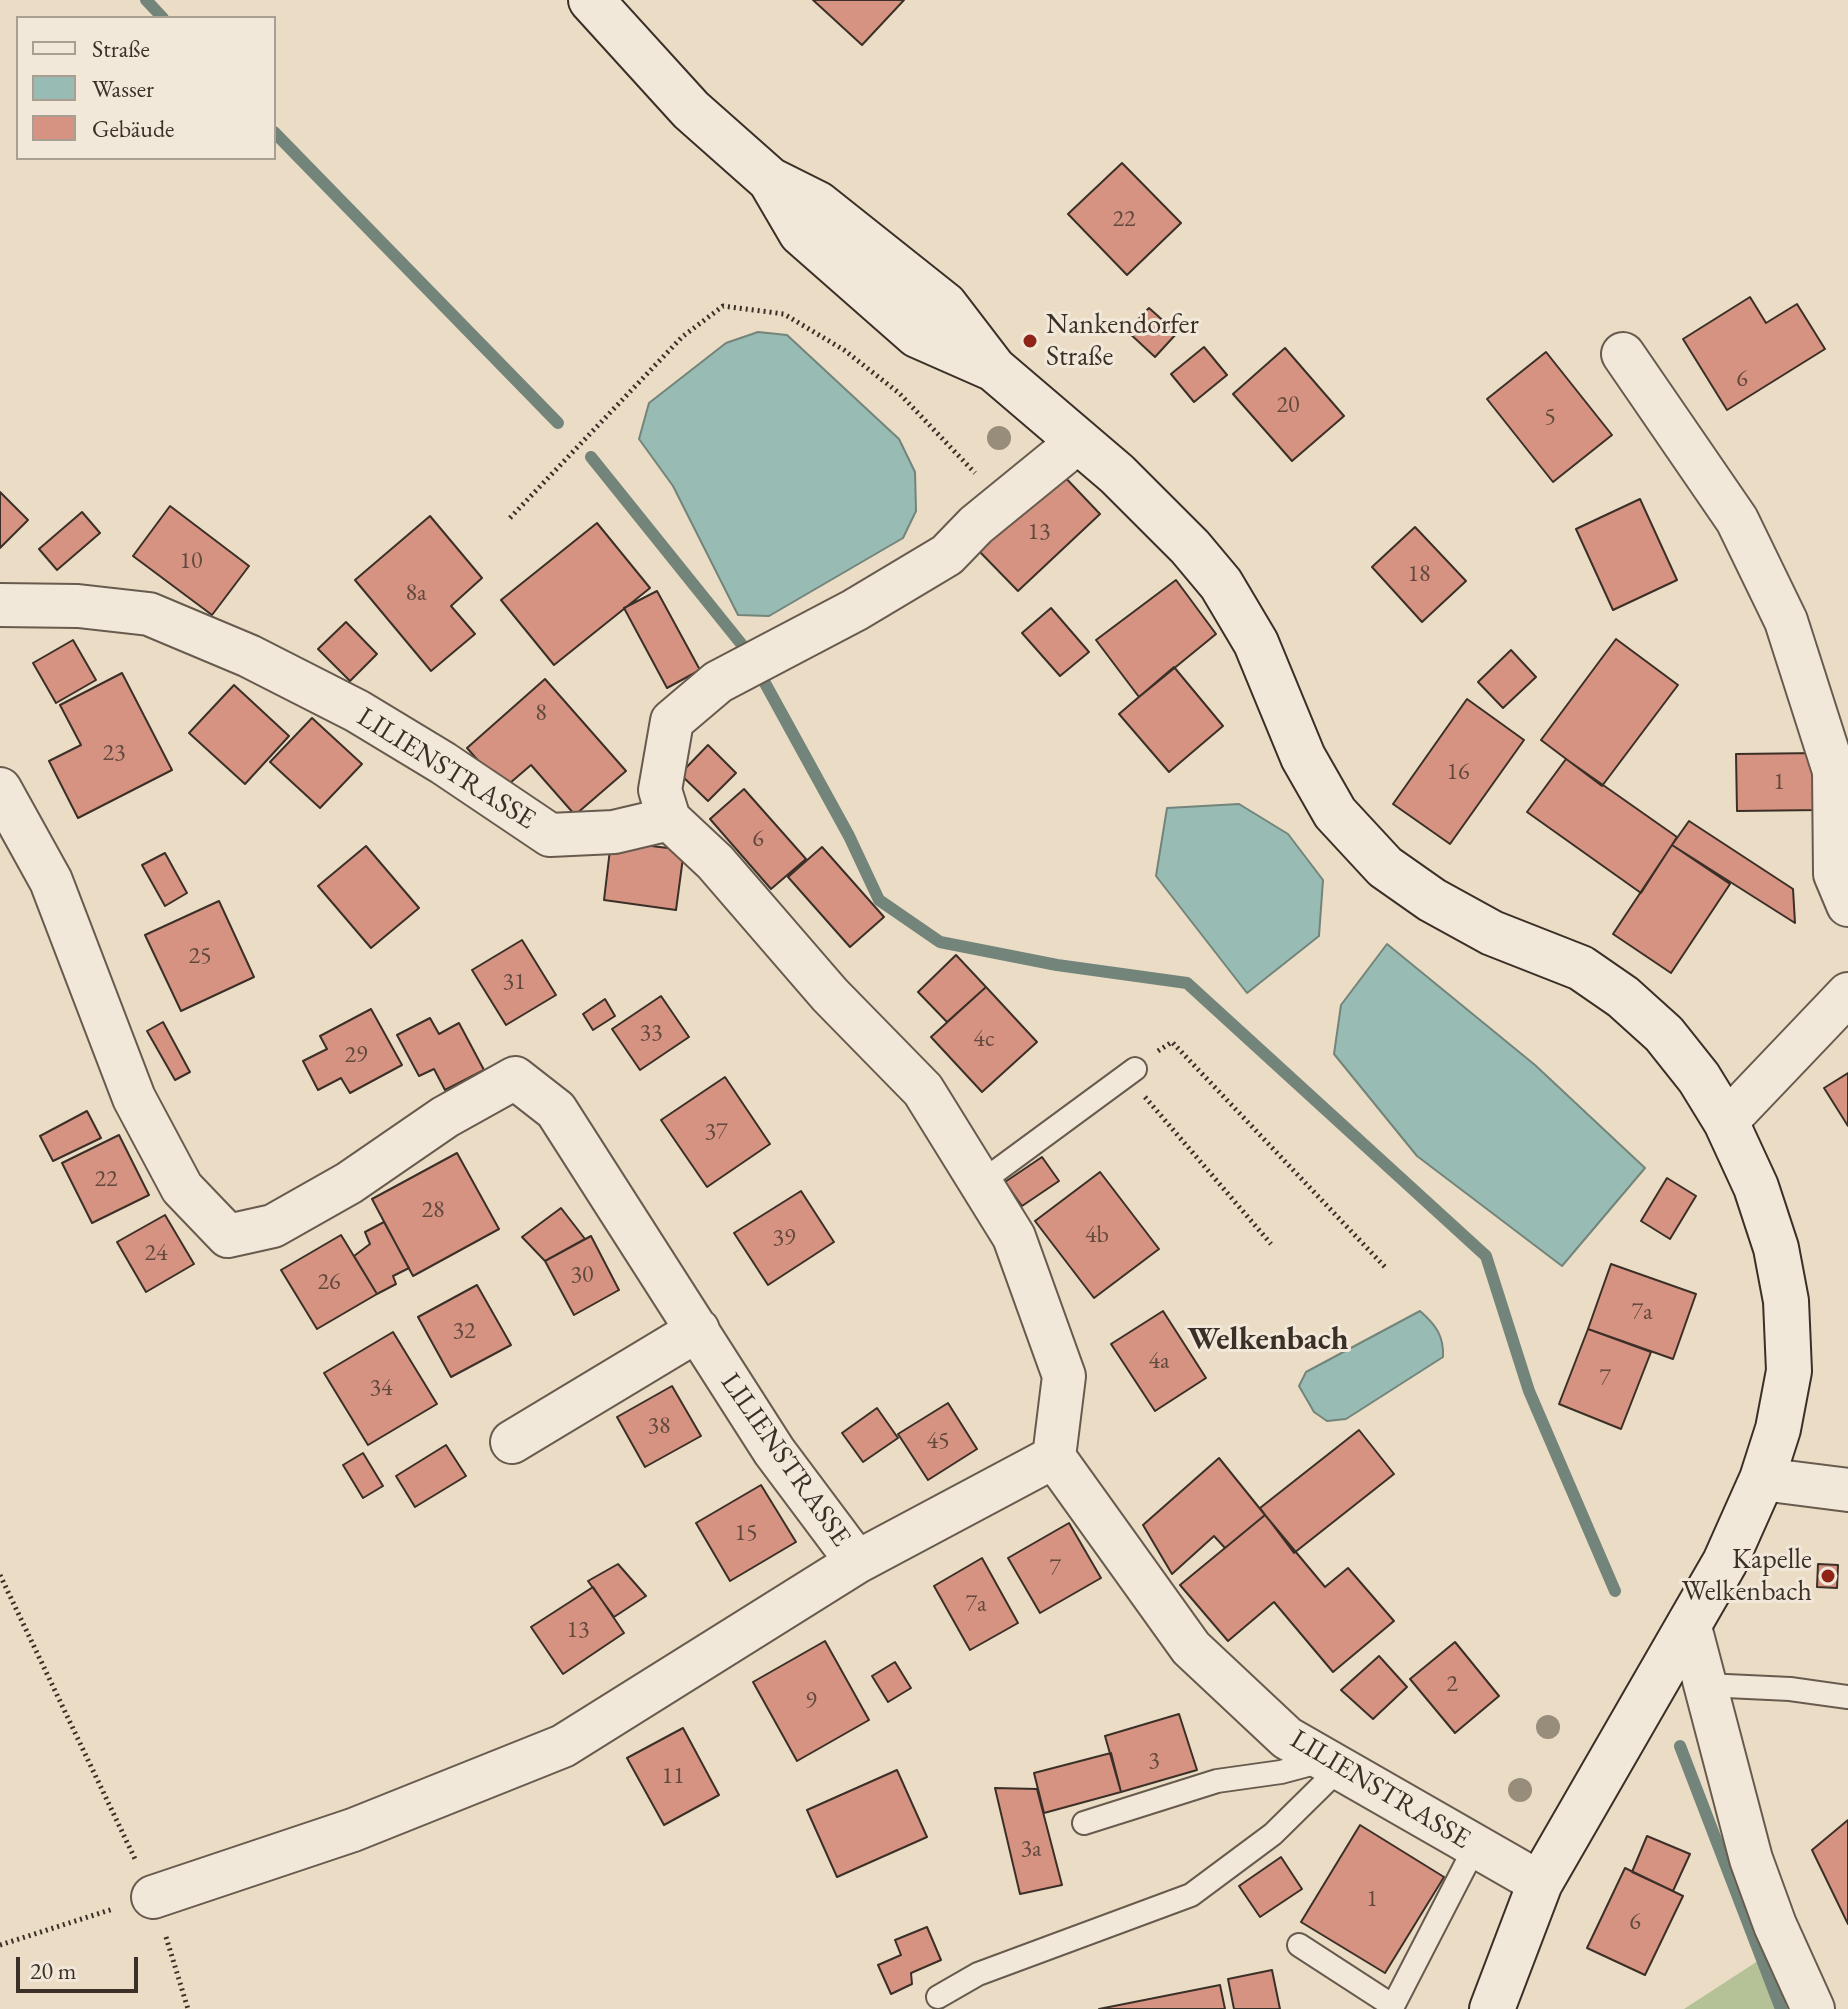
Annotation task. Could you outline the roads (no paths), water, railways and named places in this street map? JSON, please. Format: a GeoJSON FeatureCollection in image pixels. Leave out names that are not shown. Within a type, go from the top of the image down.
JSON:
{"type":"FeatureCollection","features":[{"type":"Feature","properties":{"kind":"main road"},"geometry":{"type":"LineString","coordinates":[[591,0],[691,110],[770,180],[801,233],[917,335],[994,369],[1117,474],[1190,547],[1221,584],[1260,650],[1303,757],[1335,813],[1385,867],[1432,900],[1480,927],[1581,968],[1623,997],[1664,1034],[1699,1078],[1726,1122],[1756,1187],[1776,1248],[1786,1301],[1789,1371],[1778,1429],[1762,1479],[1725,1562],[1540,1883],[1492,2009]]}},
{"type":"Feature","properties":{"kind":"street"},"geometry":{"type":"LineString","coordinates":[[1623,354],[1737,520],[1786,621],[1834,771],[1835,874],[1848,905]]}},
{"type":"Feature","properties":{"kind":"street"},"geometry":{"type":"LineString","coordinates":[[1054,1457],[1064,1376],[1014,1237],[923,1090],[830,995],[715,862],[669,819],[660,790],[672,721],[718,682],[855,610],[947,555],[976,525],[1079,441]]}},
{"type":"Feature","properties":{"kind":"street","name":"LILIENSTRASSE"},"geometry":{"type":"LineString","coordinates":[[0,605],[78,606],[149,614],[249,656],[357,711],[443,763],[550,835],[614,832],[669,819]]}},
{"type":"Feature","properties":{"kind":"street","name":"LILIENSTRASSE"},"geometry":{"type":"LineString","coordinates":[[0,789],[51,881],[134,1098],[182,1188],[228,1236],[273,1226],[349,1183],[445,1117],[515,1078],[556,1110],[774,1451],[857,1562],[1054,1457],[1191,1648],[1287,1738],[1540,1883]]}},
{"type":"Feature","properties":{"kind":"street"},"geometry":{"type":"LineString","coordinates":[[1726,1122],[1848,994]]}},
{"type":"Feature","properties":{"kind":"street"},"geometry":{"type":"LineString","coordinates":[[512,1442],[698,1330]]}},
{"type":"Feature","properties":{"kind":"street"},"geometry":{"type":"LineString","coordinates":[[1762,1479],[1848,1490]]}},
{"type":"Feature","properties":{"kind":"street"},"geometry":{"type":"LineString","coordinates":[[153,1897],[353,1830],[563,1746],[857,1562]]}},
{"type":"Feature","properties":{"kind":"street"},"geometry":{"type":"LineString","coordinates":[[1689,1623],[1751,1859],[1775,1925],[1813,2009]]}},
{"type":"Feature","properties":{"kind":"lane"},"geometry":{"type":"LineString","coordinates":[[980,1183],[1131,1072]]}},
{"type":"Feature","properties":{"kind":"lane"},"geometry":{"type":"LineString","coordinates":[[1705,1685],[1790,1689],[1848,1697]]}},
{"type":"Feature","properties":{"kind":"lane"},"geometry":{"type":"LineString","coordinates":[[1084,1823],[1217,1781],[1333,1764]]}},
{"type":"Feature","properties":{"kind":"lane"},"geometry":{"type":"LineString","coordinates":[[938,1997],[978,1974],[1191,1895],[1273,1834],[1333,1764]]}},
{"type":"Feature","properties":{"kind":"lane"},"geometry":{"type":"LineString","coordinates":[[1299,1945],[1393,2006],[1475,1847]]}},
{"type":"Feature","properties":{"kind":"water"},"geometry":{"type":"Polygon","coordinates":[[[758,332],[787,335],[899,439],[915,472],[916,511],[903,538],[769,616],[738,615],[673,486],[639,439],[649,403],[726,343],[758,332]]]}},
{"type":"Feature","properties":{"kind":"water"},"geometry":{"type":"Polygon","coordinates":[[[1239,804],[1288,834],[1323,880],[1319,936],[1247,993],[1156,876],[1167,808],[1239,804]]]}},
{"type":"Feature","properties":{"kind":"water"},"geometry":{"type":"Polygon","coordinates":[[[1387,944],[1535,1065],[1645,1168],[1562,1266],[1417,1156],[1334,1054],[1341,1005],[1387,944]]]}},
{"type":"Feature","properties":{"kind":"water"},"geometry":{"type":"Polygon","coordinates":[[[1420,1311],[1438,1331],[1443,1357],[1346,1419],[1327,1421],[1314,1412],[1299,1386],[1306,1372],[1420,1311]]]}},
{"type":"Feature","properties":{"kind":"waterway"},"geometry":{"type":"LineString","coordinates":[[146,0],[161,16]]}},
{"type":"Feature","properties":{"kind":"waterway"},"geometry":{"type":"LineString","coordinates":[[276,134],[558,423]]}},
{"type":"Feature","properties":{"kind":"waterway"},"geometry":{"type":"LineString","coordinates":[[591,457],[747,651]]}},
{"type":"Feature","properties":{"kind":"waterway"},"geometry":{"type":"LineString","coordinates":[[760,674],[849,836],[879,900],[940,942],[1057,965],[1187,983],[1486,1256],[1529,1391],[1615,1591]]}},
{"type":"Feature","properties":{"kind":"waterway"},"geometry":{"type":"LineString","coordinates":[[1680,1746],[1781,2009]]}},
{"type":"Feature","properties":{"kind":"place","name":"Nankendorfer Straße"},"geometry":{"type":"Point","coordinates":[1030,341]}},
{"type":"Feature","properties":{"kind":"place","name":"Kapelle Welkenbach"},"geometry":{"type":"Point","coordinates":[1828,1576]}},
{"type":"Feature","properties":{"kind":"district","name":"Welkenbach"},"geometry":{"type":"Point","coordinates":[1268,1340]}}]}
